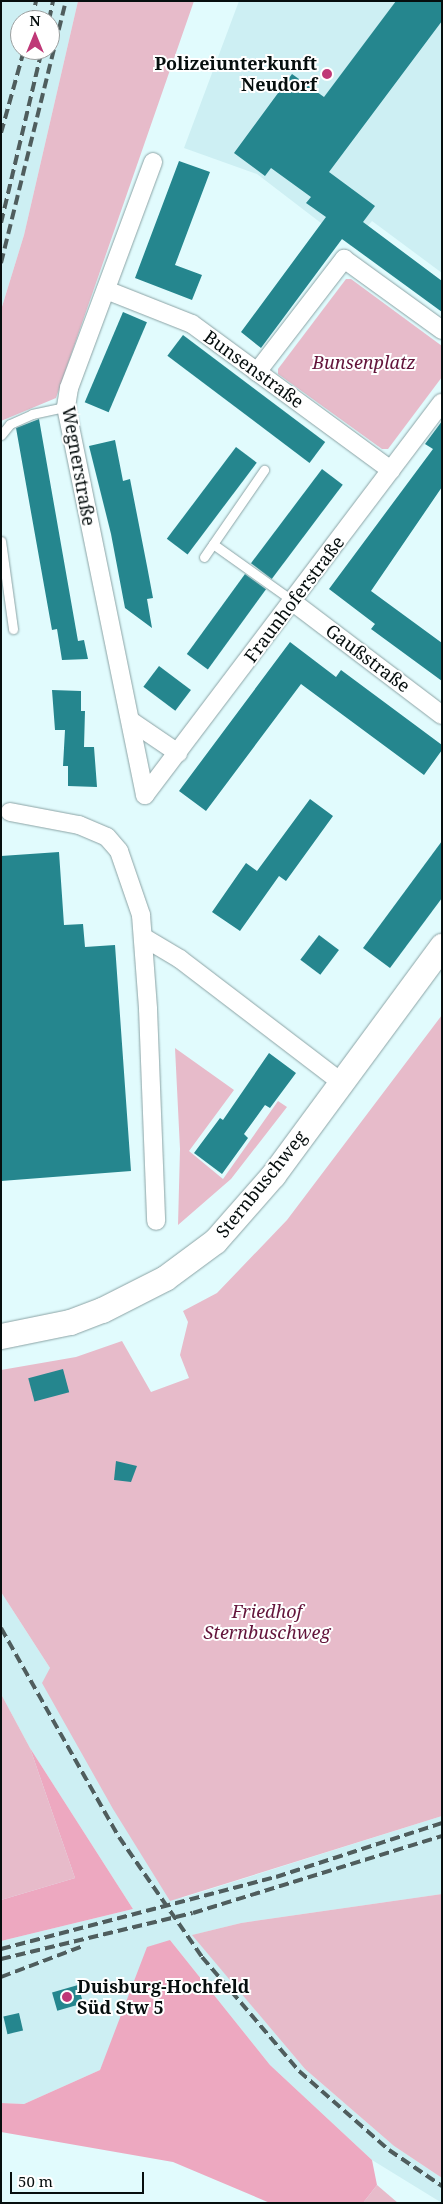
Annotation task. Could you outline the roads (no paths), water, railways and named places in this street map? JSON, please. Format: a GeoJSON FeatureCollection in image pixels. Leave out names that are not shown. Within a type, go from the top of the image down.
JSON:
{"type":"FeatureCollection","features":[{"type":"Feature","properties":{"kind":"main road","name":"Sternbuschweg"},"geometry":{"type":"LineString","coordinates":[[1,1336],[70,1322],[102,1310],[192,1261],[234,1222],[442,946]]}},
{"type":"Feature","properties":{"kind":"street","name":"Wegnerstraße"},"geometry":{"type":"LineString","coordinates":[[145,795],[66,407],[69,388],[154,162]]}},
{"type":"Feature","properties":{"kind":"street"},"geometry":{"type":"LineString","coordinates":[[257,372],[344,259],[442,330]]}},
{"type":"Feature","properties":{"kind":"street","name":"Bunsenstraße"},"geometry":{"type":"LineString","coordinates":[[106,290],[192,324],[390,470]]}},
{"type":"Feature","properties":{"kind":"street","name":"Fraunhoferstraße"},"geometry":{"type":"LineString","coordinates":[[145,795],[293,602],[442,402]]}},
{"type":"Feature","properties":{"kind":"street","name":"Gaußstraße"},"geometry":{"type":"LineString","coordinates":[[293,602],[442,715]]}},
{"type":"Feature","properties":{"kind":"street"},"geometry":{"type":"LineString","coordinates":[[131,721],[178,753]]}},
{"type":"Feature","properties":{"kind":"street"},"geometry":{"type":"LineString","coordinates":[[10,812],[79,825],[107,837],[119,851],[141,915],[151,1057],[156,1221]]}},
{"type":"Feature","properties":{"kind":"street"},"geometry":{"type":"LineString","coordinates":[[143,938],[180,959],[341,1082]]}},
{"type":"Feature","properties":{"kind":"lane"},"geometry":{"type":"LineString","coordinates":[[1,435],[10,424],[32,414],[66,407]]}},
{"type":"Feature","properties":{"kind":"lane"},"geometry":{"type":"LineString","coordinates":[[204,557],[264,470]]}},
{"type":"Feature","properties":{"kind":"lane"},"geometry":{"type":"LineString","coordinates":[[1,541],[13,628]]}},
{"type":"Feature","properties":{"kind":"lane"},"geometry":{"type":"LineString","coordinates":[[214,544],[293,602]]}},
{"type":"Feature","properties":{"kind":"railway"},"geometry":{"type":"LineString","coordinates":[[34,10],[36,1]]}},
{"type":"Feature","properties":{"kind":"railway"},"geometry":{"type":"LineString","coordinates":[[51,10],[53,1]]}},
{"type":"Feature","properties":{"kind":"railway"},"geometry":{"type":"LineString","coordinates":[[1,263],[66,1]]}},
{"type":"Feature","properties":{"kind":"railway"},"geometry":{"type":"LineString","coordinates":[[1,133],[21,60]]}},
{"type":"Feature","properties":{"kind":"railway"},"geometry":{"type":"LineString","coordinates":[[1,223],[40,60]]}},
{"type":"Feature","properties":{"kind":"railway"},"geometry":{"type":"LineString","coordinates":[[1,1628],[119,1837],[202,1957],[299,2071],[389,2150],[442,2186]]}},
{"type":"Feature","properties":{"kind":"railway"},"geometry":{"type":"LineString","coordinates":[[1,1949],[276,1877],[442,1823]]}},
{"type":"Feature","properties":{"kind":"railway"},"geometry":{"type":"LineString","coordinates":[[1,1959],[193,1913],[442,1836]]}},
{"type":"Feature","properties":{"kind":"railway"},"geometry":{"type":"LineString","coordinates":[[1,1977],[83,1946]]}},
{"type":"Feature","properties":{"kind":"place","name":"Polizeiunterkunft Neudorf"},"geometry":{"type":"Point","coordinates":[327,74]}},
{"type":"Feature","properties":{"kind":"place","name":"Duisburg-Hochfeld Süd Stw 5"},"geometry":{"type":"Point","coordinates":[67,1997]}},
{"type":"Feature","properties":{"kind":"park label","name":"Bunsenplatz"},"geometry":{"type":"Point","coordinates":[364,362]}},
{"type":"Feature","properties":{"kind":"park label","name":"Friedhof Sternbuschweg"},"geometry":{"type":"Point","coordinates":[267,1622]}}]}
